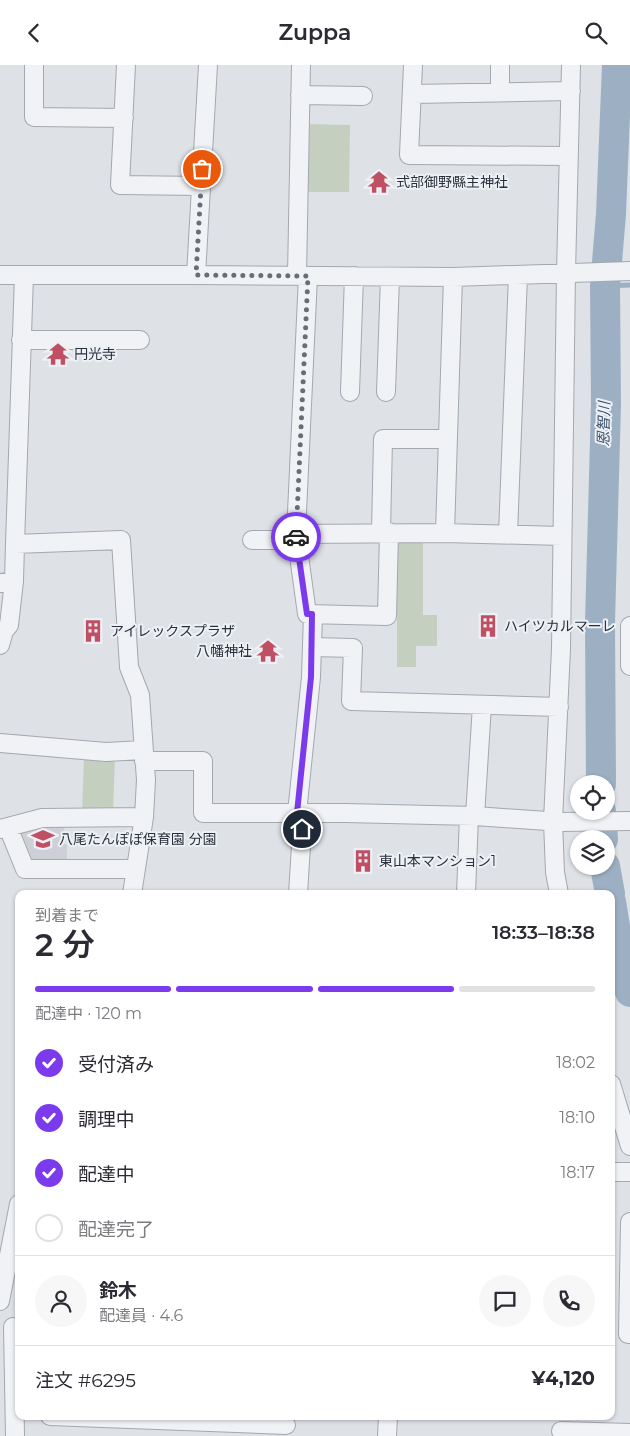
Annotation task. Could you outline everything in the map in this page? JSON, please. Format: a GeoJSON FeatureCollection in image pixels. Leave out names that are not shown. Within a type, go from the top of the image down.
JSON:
{"type":"FeatureCollection","features":[{"type":"Feature","properties":{"kind":"street"},"geometry":{"type":"LineString","coordinates":[[34,65],[34,117],[124,118]]}},
{"type":"Feature","properties":{"kind":"street"},"geometry":{"type":"LineString","coordinates":[[126,65],[120,185],[202,186]]}},
{"type":"Feature","properties":{"kind":"street"},"geometry":{"type":"LineString","coordinates":[[196,275],[208,65]]}},
{"type":"Feature","properties":{"kind":"street"},"geometry":{"type":"LineString","coordinates":[[301,65],[303,276],[296,537],[307,614],[387,616],[383,439],[448,439]]}},
{"type":"Feature","properties":{"kind":"street"},"geometry":{"type":"LineString","coordinates":[[413,65],[409,155],[569,156]]}},
{"type":"Feature","properties":{"kind":"street"},"geometry":{"type":"LineString","coordinates":[[500,65],[500,92]]}},
{"type":"Feature","properties":{"kind":"street"},"geometry":{"type":"LineString","coordinates":[[559,890],[555,873],[570,273],[569,156],[571,65]]}},
{"type":"Feature","properties":{"kind":"street"},"geometry":{"type":"LineString","coordinates":[[412,94],[571,91]]}},
{"type":"Feature","properties":{"kind":"street"},"geometry":{"type":"LineString","coordinates":[[300,95],[363,96]]}},
{"type":"Feature","properties":{"kind":"street"},"geometry":{"type":"LineString","coordinates":[[0,275],[453,277],[630,271]]}},
{"type":"Feature","properties":{"kind":"street"},"geometry":{"type":"LineString","coordinates":[[0,645],[4,631],[9,625],[7,581],[14,544],[24,275]]}},
{"type":"Feature","properties":{"kind":"street"},"geometry":{"type":"LineString","coordinates":[[508,535],[518,275]]}},
{"type":"Feature","properties":{"kind":"street"},"geometry":{"type":"LineString","coordinates":[[350,393],[354,276]]}},
{"type":"Feature","properties":{"kind":"street"},"geometry":{"type":"LineString","coordinates":[[386,392],[390,277]]}},
{"type":"Feature","properties":{"kind":"street"},"geometry":{"type":"LineString","coordinates":[[445,533],[453,277]]}},
{"type":"Feature","properties":{"kind":"street"},"geometry":{"type":"LineString","coordinates":[[21,340],[140,340]]}},
{"type":"Feature","properties":{"kind":"street"},"geometry":{"type":"LineString","coordinates":[[252,540],[385,532],[562,536]]}},
{"type":"Feature","properties":{"kind":"street"},"geometry":{"type":"LineString","coordinates":[[14,544],[121,540],[129,667],[140,695],[146,780],[144,817],[132,890]]}},
{"type":"Feature","properties":{"kind":"street"},"geometry":{"type":"LineString","coordinates":[[298,890],[300,813],[312,647],[312,614]]}},
{"type":"Feature","properties":{"kind":"street"},"geometry":{"type":"LineString","coordinates":[[630,626],[630,666]]}},
{"type":"Feature","properties":{"kind":"street"},"geometry":{"type":"LineString","coordinates":[[312,647],[353,648],[352,701],[559,707]]}},
{"type":"Feature","properties":{"kind":"street"},"geometry":{"type":"LineString","coordinates":[[466,890],[482,705]]}},
{"type":"Feature","properties":{"kind":"street"},"geometry":{"type":"LineString","coordinates":[[0,743],[203,761],[203,813],[472,816],[557,822],[629,821]]}},
{"type":"Feature","properties":{"kind":"street"},"geometry":{"type":"LineString","coordinates":[[135,869],[24,869],[4,828],[42,819],[144,817]]}},
{"type":"Feature","properties":{"kind":"street"},"geometry":{"type":"LineString","coordinates":[[615,1097],[630,1146]]}},
{"type":"Feature","properties":{"kind":"street"},"geometry":{"type":"LineString","coordinates":[[615,1172],[630,1172]]}},
{"type":"Feature","properties":{"kind":"street"},"geometry":{"type":"LineString","coordinates":[[623,1334],[630,1222]]}},
{"type":"Feature","properties":{"kind":"street"},"geometry":{"type":"LineString","coordinates":[[0,1301],[15,1224]]}},
{"type":"Feature","properties":{"kind":"street"},"geometry":{"type":"LineString","coordinates":[[11,1327],[15,1386]]}},
{"type":"Feature","properties":{"kind":"street"},"geometry":{"type":"LineString","coordinates":[[15,1436],[17,1420]]}},
{"type":"Feature","properties":{"kind":"street"},"geometry":{"type":"LineString","coordinates":[[144,1420],[286,1426]]}},
{"type":"Feature","properties":{"kind":"street"},"geometry":{"type":"LineString","coordinates":[[387,1436],[388,1420]]}},
{"type":"Feature","properties":{"kind":"street"},"geometry":{"type":"LineString","coordinates":[[561,1428],[630,1433]]}},
{"type":"Feature","properties":{"kind":"shaded area","name":"八尾たんぽぽ保育園 分園"},"geometry":{"type":"Polygon","coordinates":[[[64,821],[64,844],[67,844],[67,862],[38,864],[29,860],[20,835],[23,827],[64,821]]]}},
{"type":"Feature","properties":{"kind":"green space"},"geometry":{"type":"Polygon","coordinates":[[[308,124],[350,125],[349,192],[307,192],[308,124]]]}},
{"type":"Feature","properties":{"kind":"green space"},"geometry":{"type":"Polygon","coordinates":[[[397,540],[423,540],[423,615],[437,615],[437,646],[416,646],[416,667],[397,667],[397,540]]]}},
{"type":"Feature","properties":{"kind":"green space"},"geometry":{"type":"Polygon","coordinates":[[[84,757],[115,758],[113,813],[82,813],[84,757]]]}},
{"type":"Feature","properties":{"kind":"waterway","name":"恩智川"},"geometry":{"type":"LineString","coordinates":[[601,775],[600,622],[606,404],[605,286],[611,214],[617,65]]}},
{"type":"Feature","properties":{"kind":"waterway"},"geometry":{"type":"LineString","coordinates":[[605,286],[630,285]]}},
{"type":"Feature","properties":{"kind":"waterway","name":"恩智川"},"geometry":{"type":"LineString","coordinates":[[602,820],[602,830]]}},
{"type":"Feature","properties":{"kind":"waterway","name":"恩智川"},"geometry":{"type":"LineString","coordinates":[[607,875],[609,890]]}},
{"type":"Feature","properties":{"kind":"waterway","name":"恩智川"},"geometry":{"type":"LineString","coordinates":[[615,926],[620,957],[630,992]]}},
{"type":"Feature","properties":{"kind":"way so far"},"geometry":{"type":"LineString","coordinates":[[202,169],[196,275],[308,276],[296,537]]}},
{"type":"Feature","properties":{"kind":"place","name":"式部御野縣主神社"},"geometry":{"type":"Point","coordinates":[379,182]}},
{"type":"Feature","properties":{"kind":"place","name":"円光寺"},"geometry":{"type":"Point","coordinates":[58,354]}},
{"type":"Feature","properties":{"kind":"place","name":"ハイツカルマーレ"},"geometry":{"type":"Point","coordinates":[488,626]}},
{"type":"Feature","properties":{"kind":"place","name":"アイレックスプラザ"},"geometry":{"type":"Point","coordinates":[93,631]}},
{"type":"Feature","properties":{"kind":"place","name":"八幡神社"},"geometry":{"type":"Point","coordinates":[268,651]}},
{"type":"Feature","properties":{"kind":"place","name":"八尾たんぽぽ保育園 分園"},"geometry":{"type":"Point","coordinates":[43,839]}},
{"type":"Feature","properties":{"kind":"place","name":"東山本マンション1"},"geometry":{"type":"Point","coordinates":[363,861]}},
{"type":"Feature","properties":{"kind":"route"},"geometry":{"type":"LineString","coordinates":[[296,537],[307,614],[312,614],[311,677],[297,813],[304,813],[302,829]]}}]}
